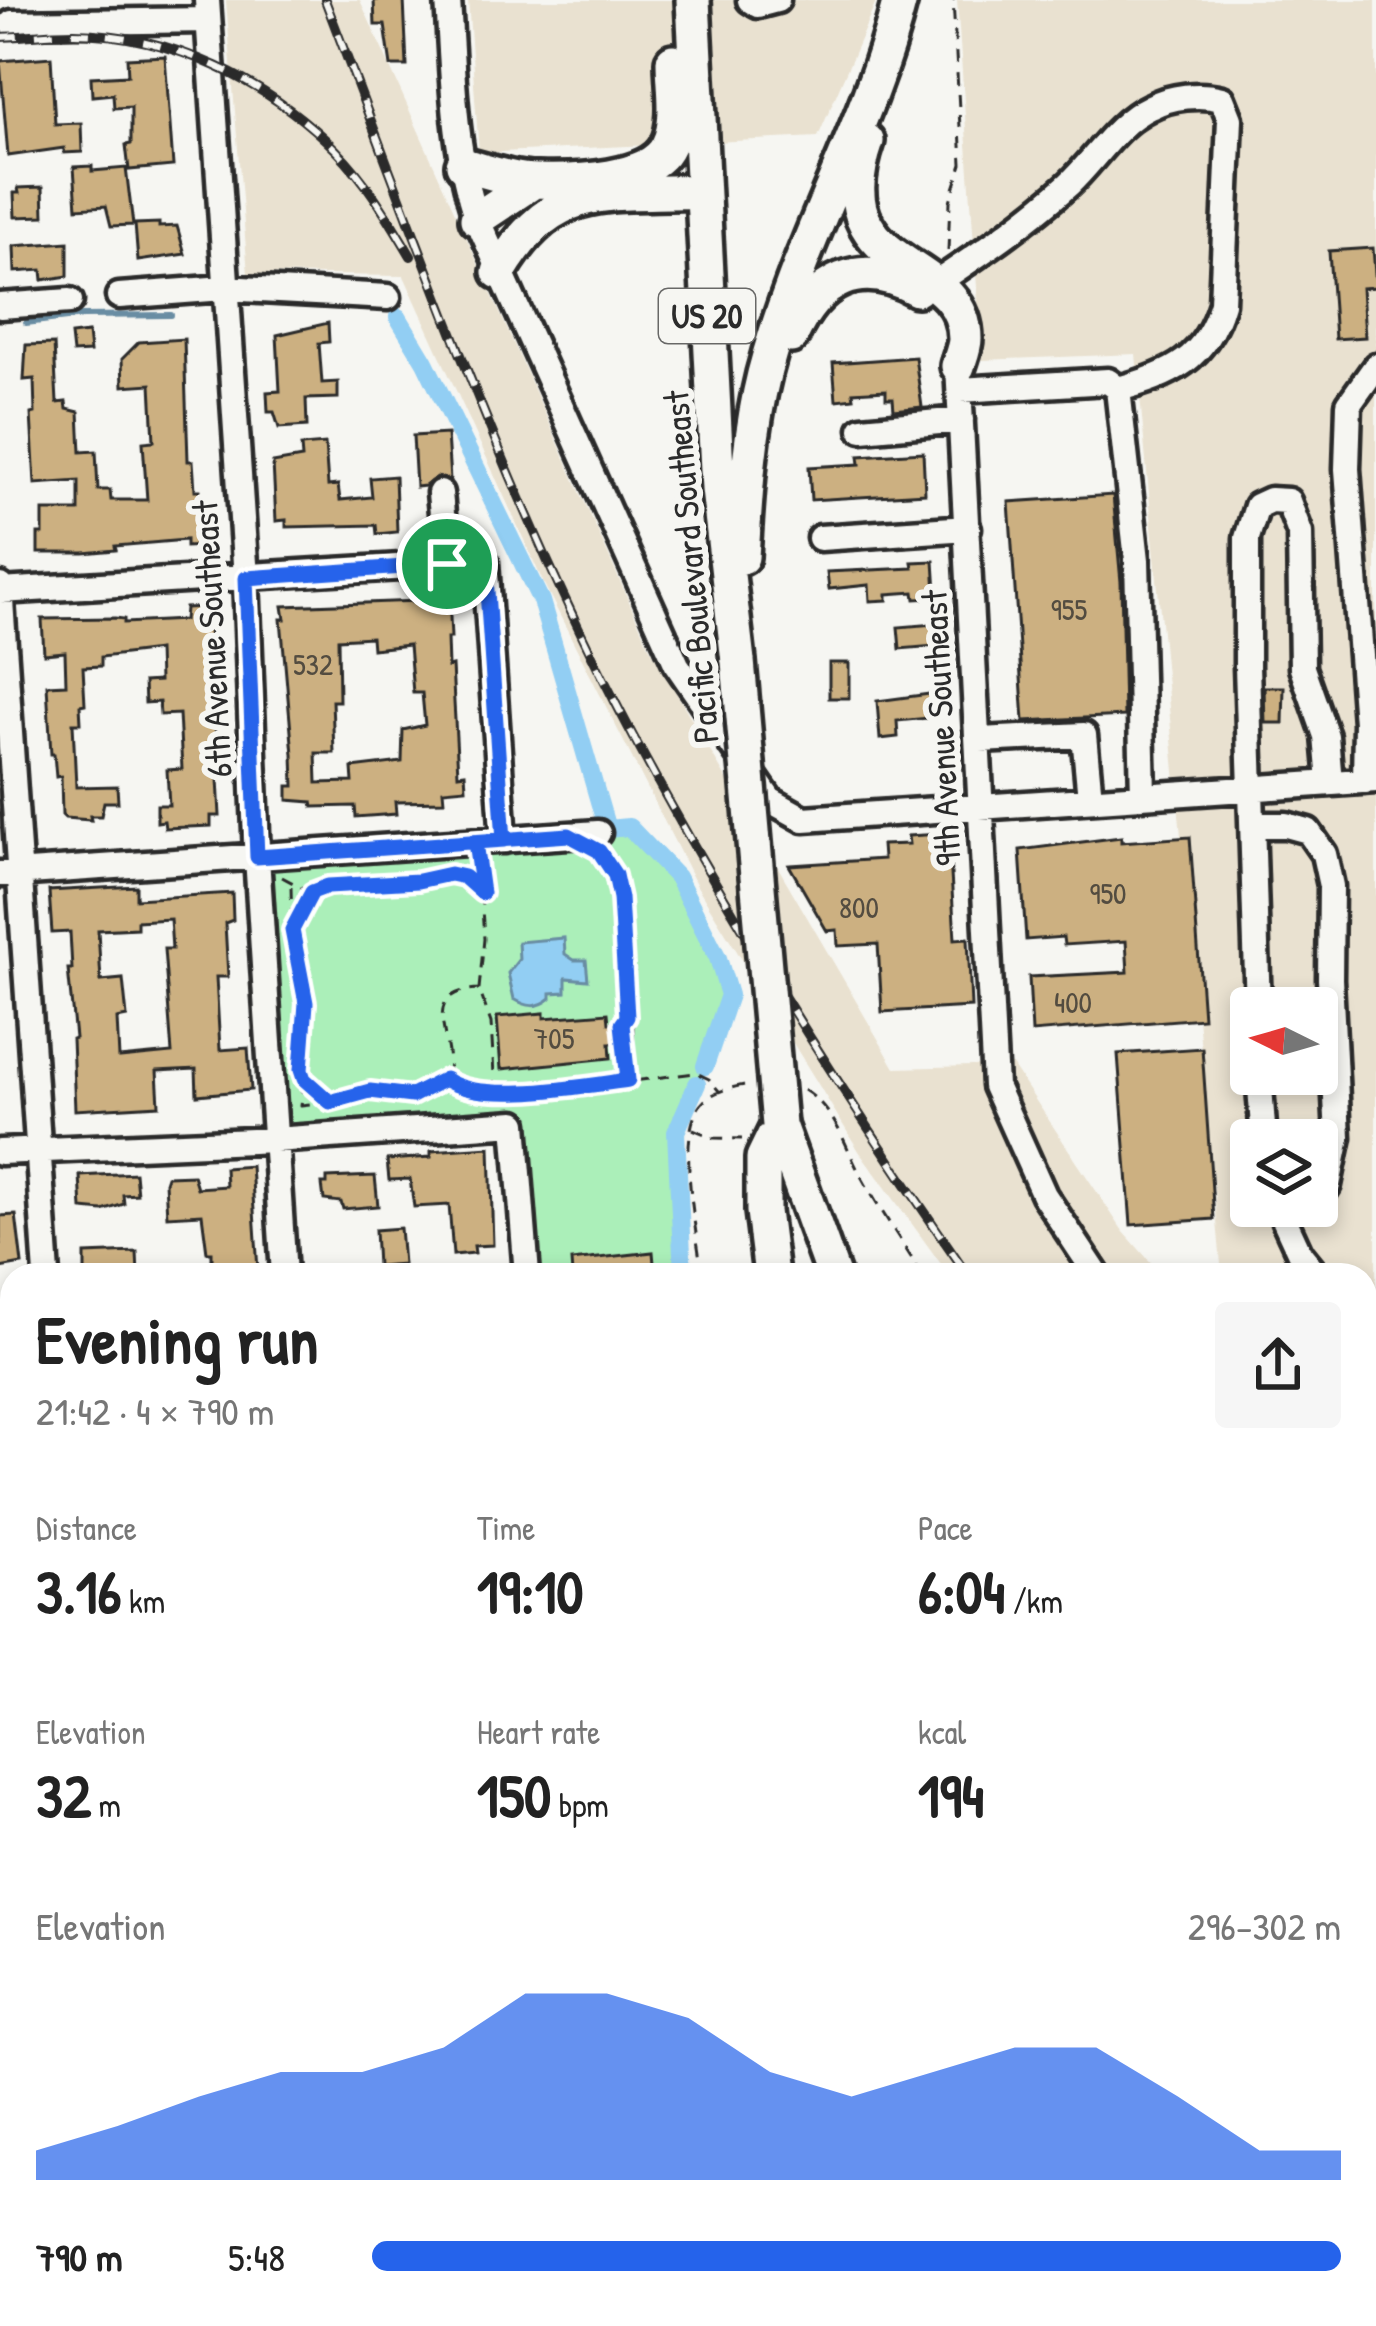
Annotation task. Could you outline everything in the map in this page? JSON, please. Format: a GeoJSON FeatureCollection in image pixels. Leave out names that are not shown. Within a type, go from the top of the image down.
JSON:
{"type":"FeatureCollection","features":[{"type":"Feature","properties":{"kind":"highway"},"geometry":{"type":"LineString","coordinates":[[463,165],[534,182],[630,173],[661,158],[674,127],[672,40],[680,0]]}},
{"type":"Feature","properties":{"kind":"highway","name":"Pacific Boulevard Southeast"},"geometry":{"type":"LineString","coordinates":[[693,0],[718,489],[737,646],[764,1132]]}},
{"type":"Feature","properties":{"kind":"highway","name":"US 20"},"geometry":{"type":"LineString","coordinates":[[737,646],[747,472],[765,371],[796,276],[881,63],[900,0]]}},
{"type":"Feature","properties":{"kind":"highway"},"geometry":{"type":"LineString","coordinates":[[881,63],[874,121],[857,182],[866,226],[892,257],[934,284],[958,311],[965,340],[959,378]]}},
{"type":"Feature","properties":{"kind":"highway"},"geometry":{"type":"LineString","coordinates":[[477,219],[534,182]]}},
{"type":"Feature","properties":{"kind":"highway"},"geometry":{"type":"LineString","coordinates":[[499,272],[533,224],[552,208],[602,196],[700,191]]}},
{"type":"Feature","properties":{"kind":"highway"},"geometry":{"type":"LineString","coordinates":[[765,371],[815,295],[857,274],[880,275],[916,288],[946,326],[959,378]]}},
{"type":"Feature","properties":{"kind":"highway"},"geometry":{"type":"LineString","coordinates":[[764,1132],[807,1263]]}},
{"type":"Feature","properties":{"kind":"highway","name":"US 20"},"geometry":{"type":"LineString","coordinates":[[764,1132],[763,1211],[770,1263]]}},
{"type":"Feature","properties":{"kind":"highway","name":"US 20"},"geometry":{"type":"LineString","coordinates":[[764,1132],[827,1263]]}},
{"type":"Feature","properties":{"kind":"street"},"geometry":{"type":"LineString","coordinates":[[448,0],[463,165],[477,219],[499,272],[677,665],[770,800],[804,819],[1370,780],[1371,723],[1347,469],[1348,404],[1376,366]]}},
{"type":"Feature","properties":{"kind":"street"},"geometry":{"type":"LineString","coordinates":[[751,0],[758,5],[777,0]]}},
{"type":"Feature","properties":{"kind":"street"},"geometry":{"type":"LineString","coordinates":[[12,23],[207,10]]}},
{"type":"Feature","properties":{"kind":"street","name":"6th Avenue Southeast"},"geometry":{"type":"LineString","coordinates":[[207,10],[246,578],[257,857],[283,1263]]}},
{"type":"Feature","properties":{"kind":"street"},"geometry":{"type":"LineString","coordinates":[[934,284],[1023,224],[1074,179],[1108,140],[1149,107],[1203,94],[1222,99],[1230,119],[1222,303],[1214,332],[1188,360],[1157,379],[1118,389]]}},
{"type":"Feature","properties":{"kind":"street"},"geometry":{"type":"LineString","coordinates":[[119,296],[224,288],[388,297]]}},
{"type":"Feature","properties":{"kind":"street"},"geometry":{"type":"LineString","coordinates":[[0,306],[70,301]]}},
{"type":"Feature","properties":{"kind":"street"},"geometry":{"type":"LineString","coordinates":[[959,378],[1108,381],[1118,389],[1137,560],[1144,794]]}},
{"type":"Feature","properties":{"kind":"street","name":"9th Avenue Southeast"},"geometry":{"type":"LineString","coordinates":[[959,378],[995,1086],[1044,1195],[1089,1263]]}},
{"type":"Feature","properties":{"kind":"street"},"geometry":{"type":"LineString","coordinates":[[862,429],[961,420]]}},
{"type":"Feature","properties":{"kind":"street"},"geometry":{"type":"LineString","coordinates":[[440,493],[447,564]]}},
{"type":"Feature","properties":{"kind":"street"},"geometry":{"type":"LineString","coordinates":[[1258,987],[1247,538],[1257,506],[1270,500],[1288,501],[1300,533],[1302,668],[1326,736],[1330,782]]}},
{"type":"Feature","properties":{"kind":"street"},"geometry":{"type":"LineString","coordinates":[[820,538],[968,528]]}},
{"type":"Feature","properties":{"kind":"street"},"geometry":{"type":"LineString","coordinates":[[46,1263],[9,874],[0,589],[485,562],[504,840]]}},
{"type":"Feature","properties":{"kind":"street"},"geometry":{"type":"LineString","coordinates":[[980,740],[1084,735],[1090,798]]}},
{"type":"Feature","properties":{"kind":"street"},"geometry":{"type":"LineString","coordinates":[[1254,826],[1286,825],[1308,831],[1324,854],[1331,886],[1337,1119]]}},
{"type":"Feature","properties":{"kind":"street"},"geometry":{"type":"LineString","coordinates":[[9,874],[598,833]]}},
{"type":"Feature","properties":{"kind":"street"},"geometry":{"type":"LineString","coordinates":[[0,1152],[515,1123],[526,1263]]}},
{"type":"Feature","properties":{"kind":"street"},"geometry":{"type":"LineString","coordinates":[[1287,1227],[1307,1263]]}},
{"type":"Feature","properties":{"kind":"path"},"geometry":{"type":"LineString","coordinates":[[948,252],[950,201],[962,164],[952,0]]}},
{"type":"Feature","properties":{"kind":"path"},"geometry":{"type":"LineString","coordinates":[[569,835],[599,851],[615,875],[628,1080]]}},
{"type":"Feature","properties":{"kind":"path"},"geometry":{"type":"LineString","coordinates":[[475,842],[484,939],[479,989],[491,1023],[495,1092]]}},
{"type":"Feature","properties":{"kind":"path"},"geometry":{"type":"LineString","coordinates":[[479,989],[456,994],[444,1006],[441,1033],[449,1048],[450,1067],[445,1079],[412,1096],[370,1091],[302,1105],[306,1003],[292,930],[291,885],[312,892],[328,886],[418,881],[450,874],[464,877],[482,893]]}},
{"type":"Feature","properties":{"kind":"path"},"geometry":{"type":"LineString","coordinates":[[292,930],[312,892]]}},
{"type":"Feature","properties":{"kind":"path"},"geometry":{"type":"LineString","coordinates":[[445,1079],[472,1092],[495,1092],[696,1073],[719,1091]]}},
{"type":"Feature","properties":{"kind":"path"},"geometry":{"type":"LineString","coordinates":[[304,1079],[330,1102]]}},
{"type":"Feature","properties":{"kind":"path"},"geometry":{"type":"LineString","coordinates":[[700,1263],[690,1180],[690,1128],[701,1102],[719,1091],[763,1081]]}},
{"type":"Feature","properties":{"kind":"path"},"geometry":{"type":"LineString","coordinates":[[806,1091],[825,1106],[838,1126],[861,1176],[915,1263]]}},
{"type":"Feature","properties":{"kind":"path"},"geometry":{"type":"LineString","coordinates":[[690,1128],[713,1138],[764,1132]]}},
{"type":"Feature","properties":{"kind":"shaded area"},"geometry":{"type":"Polygon","coordinates":[[[226,0],[360,0],[649,646],[895,1068],[1012,1065],[1123,1231],[1151,1263],[940,1263],[859,1151],[697,886],[544,584],[404,276],[248,274],[226,0]]]}},
{"type":"Feature","properties":{"kind":"shaded area"},"geometry":{"type":"Polygon","coordinates":[[[468,0],[877,0],[818,137],[479,153],[468,0]]]}},
{"type":"Feature","properties":{"kind":"shaded area"},"geometry":{"type":"Polygon","coordinates":[[[957,0],[1376,0],[1376,1263],[1221,1263],[1136,354],[982,360],[957,0]]]}},
{"type":"Feature","properties":{"kind":"green space"},"geometry":{"type":"Polygon","coordinates":[[[629,827],[677,877],[718,958],[729,995],[716,1041],[676,1132],[682,1263],[526,1263],[514,1123],[274,1140],[257,857],[629,827]]]}},
{"type":"Feature","properties":{"kind":"water"},"geometry":{"type":"Polygon","coordinates":[[[564,938],[565,954],[586,960],[588,980],[566,978],[566,992],[551,993],[551,998],[537,1005],[514,999],[508,973],[519,959],[518,942],[564,938]]]}},
{"type":"Feature","properties":{"kind":"building"},"geometry":{"type":"Polygon","coordinates":[[[374,0],[404,0],[407,66],[391,66],[385,25],[375,25],[374,0]]]}},
{"type":"Feature","properties":{"kind":"building"},"geometry":{"type":"Polygon","coordinates":[[[165,56],[173,166],[129,170],[126,145],[131,144],[131,107],[114,108],[113,94],[92,96],[91,77],[128,75],[127,58],[165,56]]]}},
{"type":"Feature","properties":{"kind":"building"},"geometry":{"type":"Polygon","coordinates":[[[51,57],[55,124],[81,123],[82,152],[64,153],[64,148],[8,156],[0,61],[51,57]]]}},
{"type":"Feature","properties":{"kind":"building"},"geometry":{"type":"Polygon","coordinates":[[[92,166],[92,171],[126,168],[133,225],[111,226],[106,206],[77,208],[74,167],[92,166]]]}},
{"type":"Feature","properties":{"kind":"building"},"geometry":{"type":"Polygon","coordinates":[[[43,187],[44,216],[15,217],[18,188],[43,187]]]}},
{"type":"Feature","properties":{"kind":"building"},"geometry":{"type":"Polygon","coordinates":[[[159,223],[159,227],[177,226],[185,254],[138,261],[135,224],[159,223]]]}},
{"type":"Feature","properties":{"kind":"building"},"geometry":{"type":"Polygon","coordinates":[[[68,242],[68,276],[43,280],[42,270],[15,272],[14,246],[68,242]]]}},
{"type":"Feature","properties":{"kind":"building"},"geometry":{"type":"Polygon","coordinates":[[[1373,248],[1376,287],[1362,288],[1365,337],[1335,339],[1329,251],[1373,248]]]}},
{"type":"Feature","properties":{"kind":"building"},"geometry":{"type":"Polygon","coordinates":[[[328,323],[329,342],[319,343],[322,383],[338,382],[338,398],[306,399],[307,426],[279,428],[274,412],[268,412],[267,392],[280,391],[277,335],[328,323]]]}},
{"type":"Feature","properties":{"kind":"building"},"geometry":{"type":"Polygon","coordinates":[[[88,333],[90,352],[73,353],[71,335],[88,333]]]}},
{"type":"Feature","properties":{"kind":"building"},"geometry":{"type":"Polygon","coordinates":[[[184,339],[188,461],[193,461],[195,490],[200,490],[201,501],[205,501],[208,538],[202,539],[202,546],[186,547],[186,540],[84,553],[38,553],[43,511],[79,511],[79,481],[35,484],[34,379],[24,380],[26,345],[54,344],[57,403],[66,402],[67,409],[79,412],[81,452],[96,451],[98,490],[110,490],[111,500],[147,500],[143,442],[154,441],[151,384],[123,386],[122,359],[139,342],[184,339]]]}},
{"type":"Feature","properties":{"kind":"building"},"geometry":{"type":"Polygon","coordinates":[[[915,357],[922,407],[894,410],[886,390],[853,392],[854,398],[836,400],[833,363],[915,357]]]}},
{"type":"Feature","properties":{"kind":"building"},"geometry":{"type":"Polygon","coordinates":[[[447,434],[450,480],[437,477],[416,487],[413,436],[447,434]]]}},
{"type":"Feature","properties":{"kind":"building"},"geometry":{"type":"Polygon","coordinates":[[[325,444],[328,486],[338,485],[340,500],[372,497],[370,478],[395,476],[397,532],[377,534],[376,525],[286,527],[286,520],[276,521],[273,463],[302,458],[301,446],[325,444]]]}},
{"type":"Feature","properties":{"kind":"building"},"geometry":{"type":"Polygon","coordinates":[[[923,452],[925,493],[811,500],[809,467],[860,464],[859,456],[923,452]]]}},
{"type":"Feature","properties":{"kind":"building"},"geometry":{"type":"Polygon","coordinates":[[[1113,495],[1121,582],[1124,716],[1024,721],[1009,502],[1113,495]]]}},
{"type":"Feature","properties":{"kind":"building"},"geometry":{"type":"Polygon","coordinates":[[[934,561],[933,598],[915,599],[914,592],[870,601],[869,585],[829,589],[827,572],[913,568],[912,562],[934,561]]]}},
{"type":"Feature","properties":{"kind":"building"},"geometry":{"type":"Polygon","coordinates":[[[428,593],[449,596],[448,667],[452,666],[458,774],[465,773],[466,788],[443,790],[444,801],[395,802],[396,814],[356,817],[355,806],[313,807],[312,802],[288,800],[288,786],[294,786],[283,606],[428,598],[428,593]],[[371,637],[338,639],[339,701],[332,701],[334,753],[316,753],[317,783],[353,782],[352,768],[402,762],[403,730],[425,725],[422,693],[413,693],[409,645],[372,649],[371,637]]]}},
{"type":"Feature","properties":{"kind":"building"},"geometry":{"type":"Polygon","coordinates":[[[206,607],[218,704],[214,704],[220,816],[211,816],[211,826],[165,828],[164,821],[157,822],[157,805],[169,805],[167,770],[182,769],[179,714],[160,715],[159,702],[145,703],[144,682],[159,681],[158,650],[101,657],[101,666],[83,667],[85,704],[80,705],[81,723],[73,723],[76,787],[117,786],[118,802],[104,802],[101,816],[90,816],[91,820],[65,818],[61,776],[56,777],[51,754],[47,685],[66,684],[65,652],[44,654],[42,619],[184,620],[185,608],[206,607]]]}},
{"type":"Feature","properties":{"kind":"building"},"geometry":{"type":"Polygon","coordinates":[[[935,624],[939,643],[935,646],[900,649],[898,627],[935,624]]]}},
{"type":"Feature","properties":{"kind":"building"},"geometry":{"type":"Polygon","coordinates":[[[829,663],[849,663],[849,698],[829,698],[829,663]]]}},
{"type":"Feature","properties":{"kind":"building"},"geometry":{"type":"Polygon","coordinates":[[[1264,687],[1284,687],[1283,723],[1265,723],[1264,687]]]}},
{"type":"Feature","properties":{"kind":"building"},"geometry":{"type":"Polygon","coordinates":[[[937,693],[937,698],[944,697],[946,713],[897,721],[898,737],[880,739],[877,701],[937,693]]]}},
{"type":"Feature","properties":{"kind":"building"},"geometry":{"type":"Polygon","coordinates":[[[941,834],[942,842],[949,841],[955,939],[968,938],[971,1007],[882,1012],[878,944],[838,946],[837,930],[827,931],[789,865],[883,859],[882,845],[909,844],[908,836],[941,834]]]}},
{"type":"Feature","properties":{"kind":"building"},"geometry":{"type":"Polygon","coordinates":[[[1121,837],[1121,842],[1190,837],[1203,1018],[1032,1032],[1029,977],[1128,972],[1126,941],[1064,945],[1063,937],[1026,940],[1020,850],[1121,837]]]}},
{"type":"Feature","properties":{"kind":"building"},"geometry":{"type":"Polygon","coordinates":[[[136,886],[136,899],[232,893],[233,920],[225,923],[228,977],[216,977],[220,1050],[248,1048],[251,1090],[197,1095],[196,1069],[157,1071],[159,1105],[75,1110],[70,932],[52,933],[49,891],[136,886]],[[170,919],[137,921],[137,928],[98,930],[101,981],[123,979],[127,1017],[117,1019],[119,1058],[172,1053],[164,949],[172,949],[170,919]]]}},
{"type":"Feature","properties":{"kind":"building"},"geometry":{"type":"Polygon","coordinates":[[[544,1013],[544,1018],[608,1013],[609,1023],[633,1023],[633,1043],[610,1043],[611,1058],[501,1069],[497,1017],[544,1013]]]}},
{"type":"Feature","properties":{"kind":"building"},"geometry":{"type":"Polygon","coordinates":[[[1202,1048],[1214,1219],[1131,1225],[1118,1054],[1202,1048]]]}},
{"type":"Feature","properties":{"kind":"building"},"geometry":{"type":"Polygon","coordinates":[[[490,1147],[493,1245],[474,1246],[475,1253],[453,1255],[449,1205],[414,1207],[410,1179],[389,1180],[387,1160],[490,1147]]]}},
{"type":"Feature","properties":{"kind":"building"},"geometry":{"type":"Polygon","coordinates":[[[251,1166],[258,1263],[212,1263],[202,1214],[167,1216],[167,1176],[193,1175],[197,1188],[226,1186],[225,1168],[251,1166]]]}},
{"type":"Feature","properties":{"kind":"building"},"geometry":{"type":"Polygon","coordinates":[[[135,1173],[137,1194],[123,1195],[124,1204],[103,1211],[82,1209],[80,1176],[135,1173]]]}},
{"type":"Feature","properties":{"kind":"building"},"geometry":{"type":"Polygon","coordinates":[[[375,1176],[378,1206],[343,1209],[341,1202],[324,1200],[322,1184],[327,1184],[327,1178],[375,1176]]]}},
{"type":"Feature","properties":{"kind":"building"},"geometry":{"type":"Polygon","coordinates":[[[16,1215],[22,1263],[0,1263],[0,1216],[16,1215]]]}},
{"type":"Feature","properties":{"kind":"building"},"geometry":{"type":"Polygon","coordinates":[[[400,1228],[403,1263],[377,1263],[375,1230],[400,1228]]]}},
{"type":"Feature","properties":{"kind":"building"},"geometry":{"type":"Polygon","coordinates":[[[137,1252],[137,1263],[85,1263],[85,1254],[137,1252]]]}},
{"type":"Feature","properties":{"kind":"building"},"geometry":{"type":"Polygon","coordinates":[[[653,1252],[654,1263],[571,1263],[653,1252]]]}},
{"type":"Feature","properties":{"kind":"waterway"},"geometry":{"type":"LineString","coordinates":[[26,323],[83,316],[171,315]]}},
{"type":"Feature","properties":{"kind":"waterway"},"geometry":{"type":"LineString","coordinates":[[398,317],[425,362],[541,601],[607,829],[629,827],[677,877],[718,958],[729,995],[705,1066]]}},
{"type":"Feature","properties":{"kind":"waterway"},"geometry":{"type":"LineString","coordinates":[[682,1263],[676,1132],[697,1084]]}},
{"type":"Feature","properties":{"kind":"railway"},"geometry":{"type":"LineString","coordinates":[[325,0],[468,373],[588,648],[671,806],[751,943],[960,1263]]}},
{"type":"Feature","properties":{"kind":"railway"},"geometry":{"type":"LineString","coordinates":[[0,37],[74,33],[147,42],[249,83],[309,125],[347,162],[411,256]]}},
{"type":"Feature","properties":{"kind":"route"},"geometry":{"type":"LineString","coordinates":[[447,564],[246,578],[257,857],[504,840],[569,835],[599,851],[615,875],[620,898],[628,1080],[512,1093],[472,1092],[445,1079],[412,1096],[370,1091],[330,1102],[304,1079],[301,1070],[306,1003],[292,930],[312,892],[328,886],[362,887],[450,874],[464,877],[482,893],[475,842],[504,840],[485,562],[447,564]]}}]}
